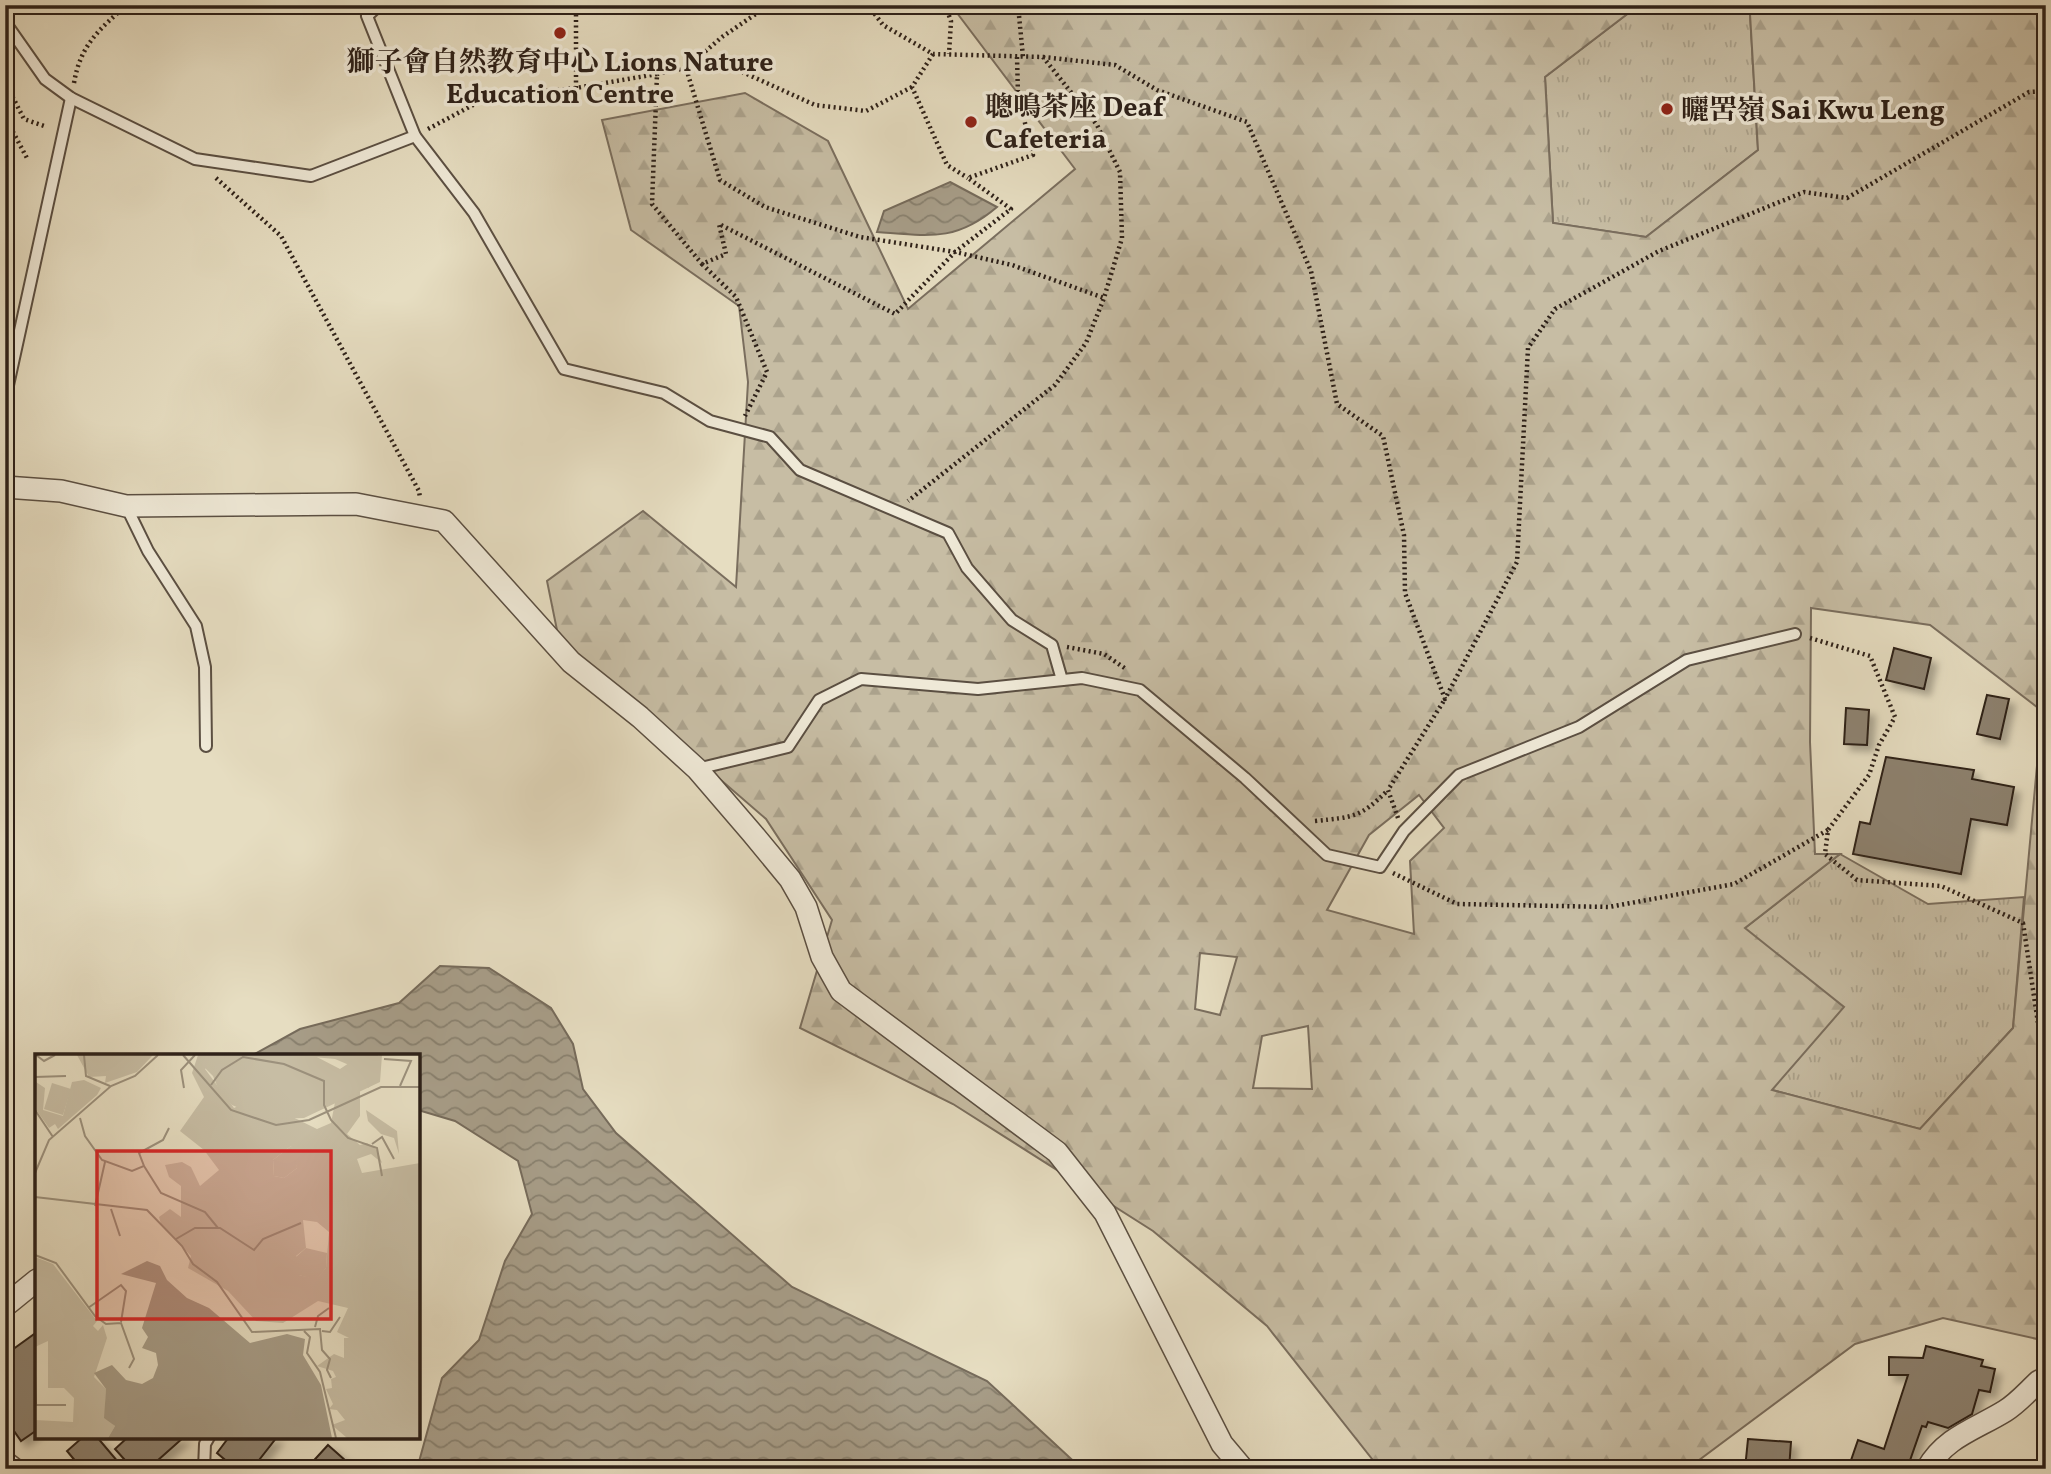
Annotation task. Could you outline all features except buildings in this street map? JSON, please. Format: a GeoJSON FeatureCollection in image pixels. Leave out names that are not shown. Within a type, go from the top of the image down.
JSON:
{"type":"FeatureCollection","features":[{"type":"Feature","properties":{"kind":"street"},"geometry":{"type":"LineString","coordinates":[[5,488],[61,491],[126,506],[356,504],[444,521],[571,662],[640,717],[697,769],[790,879],[806,907],[822,957],[841,991],[1057,1152],[1105,1213],[1222,1444],[1243,1469]]}},
{"type":"Feature","properties":{"kind":"street"},"geometry":{"type":"LineString","coordinates":[[5,1306],[35,1282]]}},
{"type":"Feature","properties":{"kind":"street"},"geometry":{"type":"LineString","coordinates":[[1927,1469],[1937,1451],[1950,1440],[2007,1410],[2039,1381]]}},
{"type":"Feature","properties":{"kind":"street"},"geometry":{"type":"LineString","coordinates":[[5,1462],[14,1469]]}},
{"type":"Feature","properties":{"kind":"lane"},"geometry":{"type":"LineString","coordinates":[[379,5],[367,16],[415,136],[474,213],[564,369],[664,393],[710,421],[770,437],[800,470],[948,533],[967,568],[1012,620],[1052,645],[1062,680]]}},
{"type":"Feature","properties":{"kind":"lane"},"geometry":{"type":"LineString","coordinates":[[5,22],[45,79],[71,98],[195,159],[311,176],[415,136]]}},
{"type":"Feature","properties":{"kind":"lane"},"geometry":{"type":"LineString","coordinates":[[5,398],[71,98]]}},
{"type":"Feature","properties":{"kind":"lane"},"geometry":{"type":"LineString","coordinates":[[126,506],[148,551],[196,626],[205,667],[206,747]]}},
{"type":"Feature","properties":{"kind":"lane"},"geometry":{"type":"LineString","coordinates":[[697,769],[788,747],[819,701],[861,679],[978,689],[1082,678],[1140,690],[1245,778],[1327,855],[1380,867],[1404,831],[1459,775],[1579,727],[1687,660],[1795,634]]}},
{"type":"Feature","properties":{"kind":"lane"},"geometry":{"type":"LineString","coordinates":[[204,1469],[205,1444],[208,1439]]}},
{"type":"Feature","properties":{"kind":"path"},"geometry":{"type":"LineString","coordinates":[[71,98],[78,60],[102,27],[127,5]]}},
{"type":"Feature","properties":{"kind":"path"},"geometry":{"type":"LineString","coordinates":[[576,5],[576,88]]}},
{"type":"Feature","properties":{"kind":"path"},"geometry":{"type":"LineString","coordinates":[[686,68],[722,37],[769,5]]}},
{"type":"Feature","properties":{"kind":"path"},"geometry":{"type":"LineString","coordinates":[[868,5],[883,25],[933,54],[1043,57],[1115,65],[1157,90],[1247,122],[1311,271],[1337,404],[1383,436],[1404,535],[1405,593],[1445,699]]}},
{"type":"Feature","properties":{"kind":"path"},"geometry":{"type":"LineString","coordinates":[[945,5],[951,21],[949,54]]}},
{"type":"Feature","properties":{"kind":"path"},"geometry":{"type":"LineString","coordinates":[[968,178],[1033,155],[1018,95],[1018,5]]}},
{"type":"Feature","properties":{"kind":"path"},"geometry":{"type":"LineString","coordinates":[[415,136],[488,97],[576,88],[686,68],[727,65],[815,105],[866,111],[912,87],[933,54]]}},
{"type":"Feature","properties":{"kind":"path"},"geometry":{"type":"LineString","coordinates":[[897,510],[1055,385],[1086,343],[1104,298],[1122,238],[1120,172],[1097,125],[1043,57]]}},
{"type":"Feature","properties":{"kind":"path"},"geometry":{"type":"LineString","coordinates":[[686,68],[720,180],[765,207],[860,237],[955,252],[1012,265],[1104,298]]}},
{"type":"Feature","properties":{"kind":"path"},"geometry":{"type":"LineString","coordinates":[[657,74],[652,204],[702,264],[736,298],[767,372],[738,428]]}},
{"type":"Feature","properties":{"kind":"path"},"geometry":{"type":"LineString","coordinates":[[5,82],[24,119],[44,126]]}},
{"type":"Feature","properties":{"kind":"path"},"geometry":{"type":"LineString","coordinates":[[702,264],[726,254],[719,224],[895,314],[955,252],[1011,209],[947,165],[912,87]]}},
{"type":"Feature","properties":{"kind":"path"},"geometry":{"type":"LineString","coordinates":[[1404,831],[1388,789],[1445,699],[1517,562],[1528,348],[1555,309],[1659,251],[1804,192],[1847,198],[2029,92],[2046,91]]}},
{"type":"Feature","properties":{"kind":"path"},"geometry":{"type":"LineString","coordinates":[[5,98],[12,95]]}},
{"type":"Feature","properties":{"kind":"path"},"geometry":{"type":"LineString","coordinates":[[5,117],[28,160]]}},
{"type":"Feature","properties":{"kind":"path"},"geometry":{"type":"LineString","coordinates":[[195,159],[281,236],[419,491],[421,517]]}},
{"type":"Feature","properties":{"kind":"path"},"geometry":{"type":"LineString","coordinates":[[1380,867],[1457,904],[1609,907],[1734,884],[1828,830],[1869,775],[1879,745],[1895,717],[1870,656],[1795,634]]}},
{"type":"Feature","properties":{"kind":"path"},"geometry":{"type":"LineString","coordinates":[[1828,830],[1825,854],[1857,880],[1941,886],[2023,923],[2038,1023],[2046,1031]]}},
{"type":"Feature","properties":{"kind":"green space"},"geometry":{"type":"Polygon","coordinates":[[[951,5],[1639,5],[1545,77],[1553,223],[1646,237],[1758,150],[1750,14],[1742,5],[2046,5],[2046,1341],[1943,1318],[1855,1344],[1687,1469],[1380,1469],[1267,1326],[1153,1231],[953,1104],[800,1028],[832,920],[766,819],[559,640],[547,581],[643,511],[736,587],[748,382],[739,306],[631,230],[602,120],[745,93],[828,141],[908,309],[1075,169],[951,5]],[[1811,608],[1810,742],[1815,854],[1840,854],[1745,928],[1844,1007],[1772,1090],[1920,1129],[2013,1028],[2042,711],[1930,625],[1811,608]],[[1419,795],[1369,835],[1327,910],[1414,934],[1410,861],[1444,828],[1419,795]],[[1200,953],[1195,1009],[1220,1015],[1237,957],[1200,953]],[[1308,1026],[1262,1036],[1253,1088],[1312,1089],[1308,1026]]]}},
{"type":"Feature","properties":{"kind":"green space"},"geometry":{"type":"Polygon","coordinates":[[[1639,5],[1742,5],[1750,14],[1758,150],[1646,237],[1553,223],[1545,77],[1639,5]]]}},
{"type":"Feature","properties":{"kind":"green space"},"geometry":{"type":"Polygon","coordinates":[[[1840,854],[1928,904],[2024,897],[2013,1028],[1920,1129],[1772,1090],[1745,928],[1840,854]]]}},
{"type":"Feature","properties":{"kind":"water"},"geometry":{"type":"Polygon","coordinates":[[[950,182],[997,207],[968,226],[941,234],[877,232],[884,211],[950,182]]]}},
{"type":"Feature","properties":{"kind":"water"},"geometry":{"type":"Polygon","coordinates":[[[440,966],[489,968],[551,1008],[573,1044],[583,1089],[616,1133],[792,1287],[987,1381],[1082,1469],[417,1469],[442,1378],[479,1340],[505,1261],[532,1214],[518,1161],[455,1121],[420,1111],[420,1054],[255,1054],[300,1029],[399,1003],[440,966]]]}},
{"type":"Feature","properties":{"kind":"place","name":"獅子會自然教育中心 Lions Nature Education Centre"},"geometry":{"type":"Point","coordinates":[560,33]}},
{"type":"Feature","properties":{"kind":"place","name":"曬罟嶺 Sai Kwu Leng"},"geometry":{"type":"Point","coordinates":[1667,109]}},
{"type":"Feature","properties":{"kind":"place","name":"聰鳴茶座 Deaf Cafeteria"},"geometry":{"type":"Point","coordinates":[971,122]}}]}
